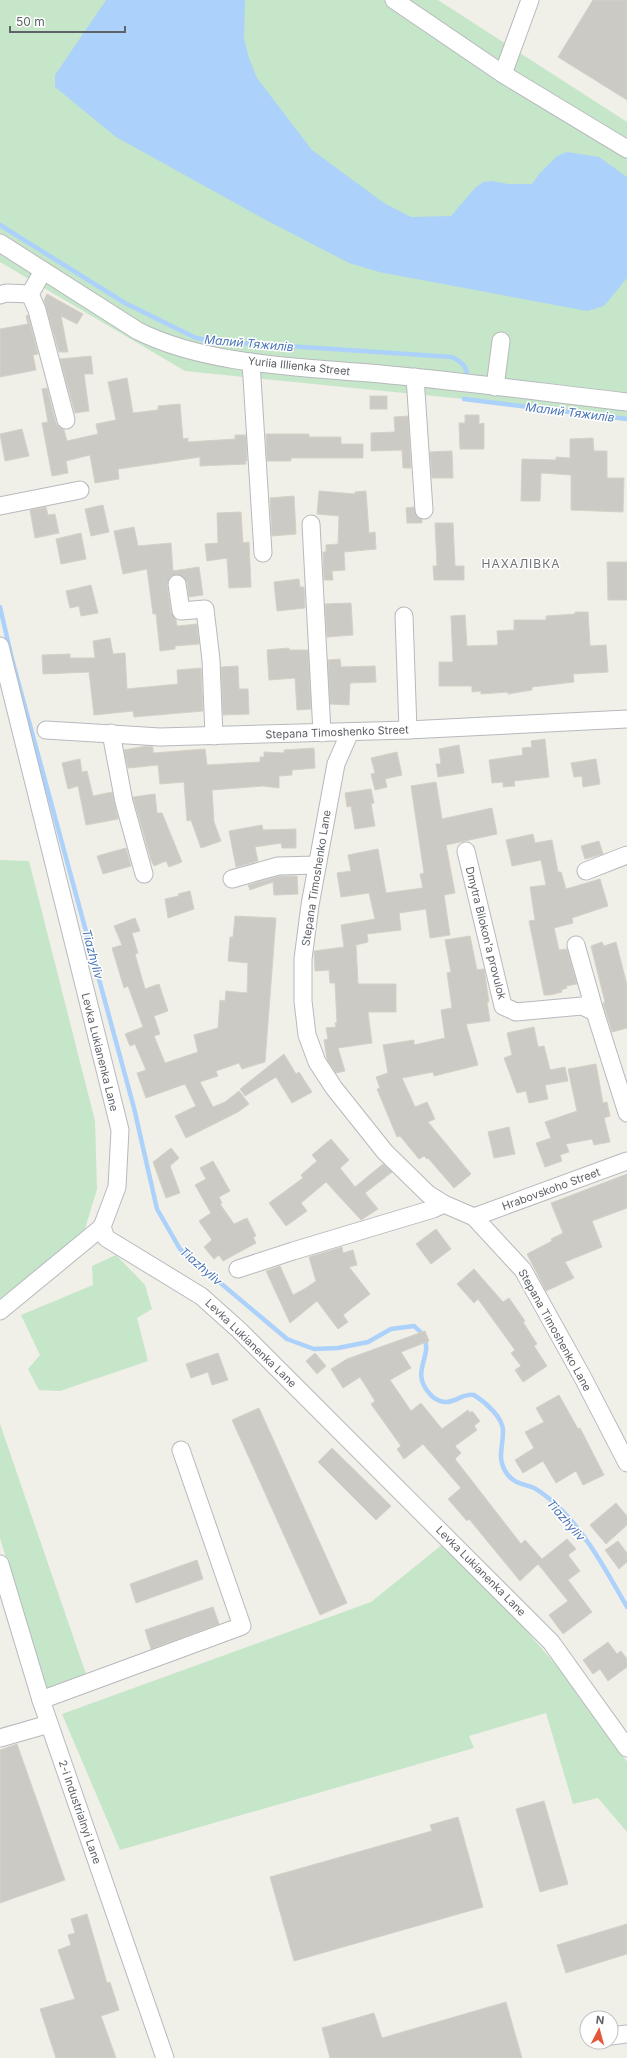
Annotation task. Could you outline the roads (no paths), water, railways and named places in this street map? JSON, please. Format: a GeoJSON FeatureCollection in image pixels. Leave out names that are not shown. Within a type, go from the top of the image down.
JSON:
{"type":"FeatureCollection","features":[{"type":"Feature","properties":{"kind":"street"},"geometry":{"type":"LineString","coordinates":[[394,0],[503,74],[627,149]]}},
{"type":"Feature","properties":{"kind":"street"},"geometry":{"type":"LineString","coordinates":[[503,74],[530,0]]}},
{"type":"Feature","properties":{"kind":"street","name":"Yuriia Illienka Street"},"geometry":{"type":"LineString","coordinates":[[0,243],[150,337],[191,351],[251,362],[415,377],[627,402]]}},
{"type":"Feature","properties":{"kind":"street"},"geometry":{"type":"LineString","coordinates":[[30,294],[43,271]]}},
{"type":"Feature","properties":{"kind":"street"},"geometry":{"type":"LineString","coordinates":[[0,295],[6,293],[30,294]]}},
{"type":"Feature","properties":{"kind":"street"},"geometry":{"type":"LineString","coordinates":[[30,294],[38,310],[66,420]]}},
{"type":"Feature","properties":{"kind":"street"},"geometry":{"type":"LineString","coordinates":[[495,387],[500,341]]}},
{"type":"Feature","properties":{"kind":"street"},"geometry":{"type":"LineString","coordinates":[[251,362],[263,553]]}},
{"type":"Feature","properties":{"kind":"street"},"geometry":{"type":"LineString","coordinates":[[415,377],[424,510]]}},
{"type":"Feature","properties":{"kind":"street"},"geometry":{"type":"LineString","coordinates":[[0,506],[80,490]]}},
{"type":"Feature","properties":{"kind":"street"},"geometry":{"type":"LineString","coordinates":[[312,524],[322,733]]}},
{"type":"Feature","properties":{"kind":"street"},"geometry":{"type":"LineString","coordinates":[[177,584],[181,612],[205,609],[211,660],[214,736]]}},
{"type":"Feature","properties":{"kind":"street"},"geometry":{"type":"LineString","coordinates":[[404,616],[408,730]]}},
{"type":"Feature","properties":{"kind":"street","name":"Levka Lukianenka Lane"},"geometry":{"type":"LineString","coordinates":[[0,646],[120,1130],[116,1187],[102,1227],[106,1238],[201,1296],[239,1330],[551,1642],[627,1748]]}},
{"type":"Feature","properties":{"kind":"street","name":"Stepana Timoshenko Street"},"geometry":{"type":"LineString","coordinates":[[46,730],[160,737],[214,736],[408,730],[627,719]]}},
{"type":"Feature","properties":{"kind":"street","name":"Stepana Timoshenko Lane"},"geometry":{"type":"LineString","coordinates":[[350,732],[336,764],[317,865],[303,959],[303,1000],[307,1035],[317,1062],[334,1088],[385,1152],[428,1194],[444,1204],[474,1217],[523,1270],[583,1378],[627,1463]]}},
{"type":"Feature","properties":{"kind":"street"},"geometry":{"type":"LineString","coordinates":[[111,733],[124,802],[144,874]]}},
{"type":"Feature","properties":{"kind":"street","name":"Dmytra Bilokon'a provulok"},"geometry":{"type":"LineString","coordinates":[[466,851],[503,1006],[516,1012],[582,1006],[595,1012]]}},
{"type":"Feature","properties":{"kind":"street"},"geometry":{"type":"LineString","coordinates":[[586,871],[627,855]]}},
{"type":"Feature","properties":{"kind":"street"},"geometry":{"type":"LineString","coordinates":[[232,879],[278,866],[317,865]]}},
{"type":"Feature","properties":{"kind":"street"},"geometry":{"type":"LineString","coordinates":[[576,946],[627,1113]]}},
{"type":"Feature","properties":{"kind":"street","name":"Hrabovskoho Street"},"geometry":{"type":"LineString","coordinates":[[474,1217],[627,1161]]}},
{"type":"Feature","properties":{"kind":"street"},"geometry":{"type":"LineString","coordinates":[[238,1269],[293,1250],[433,1209],[444,1204]]}},
{"type":"Feature","properties":{"kind":"street"},"geometry":{"type":"LineString","coordinates":[[0,1311],[102,1227]]}},
{"type":"Feature","properties":{"kind":"street"},"geometry":{"type":"LineString","coordinates":[[41,1700],[242,1626],[181,1450]]}},
{"type":"Feature","properties":{"kind":"street","name":"2-i Industrialnyi Lane"},"geometry":{"type":"LineString","coordinates":[[0,1564],[49,1724],[165,2058]]}},
{"type":"Feature","properties":{"kind":"street"},"geometry":{"type":"LineString","coordinates":[[0,1738],[49,1724]]}},
{"type":"Feature","properties":{"kind":"water"},"geometry":{"type":"Polygon","coordinates":[[[106,0],[245,0],[244,38],[249,58],[257,78],[312,150],[384,203],[411,217],[451,216],[475,188],[483,182],[492,181],[508,184],[532,184],[540,173],[557,156],[567,152],[599,157],[627,177],[627,278],[604,306],[587,311],[379,272],[349,263],[264,219],[116,137],[55,87],[55,75],[106,0]]]}},
{"type":"Feature","properties":{"kind":"waterway","name":"Малий Тяжилів"},"geometry":{"type":"LineString","coordinates":[[0,225],[125,303],[196,338],[212,341],[452,357],[464,365],[467,379]]}},
{"type":"Feature","properties":{"kind":"waterway","name":"Малий Тяжилів"},"geometry":{"type":"LineString","coordinates":[[464,399],[627,419]]}},
{"type":"Feature","properties":{"kind":"waterway","name":"Tiazhyliv"},"geometry":{"type":"LineString","coordinates":[[0,607],[12,659],[134,1108],[157,1209],[180,1249],[287,1339],[314,1349],[338,1348],[368,1342],[391,1329],[414,1326],[422,1334],[426,1344],[421,1378],[429,1393],[436,1399],[444,1402],[452,1401],[466,1395],[474,1395],[493,1410],[500,1420],[503,1431],[501,1459],[504,1470],[517,1482],[539,1491],[564,1512],[594,1551],[627,1607]]}},
{"type":"Feature","properties":{"kind":"district","name":"НАХАЛІВКА"},"geometry":{"type":"Point","coordinates":[521,563]}}]}
